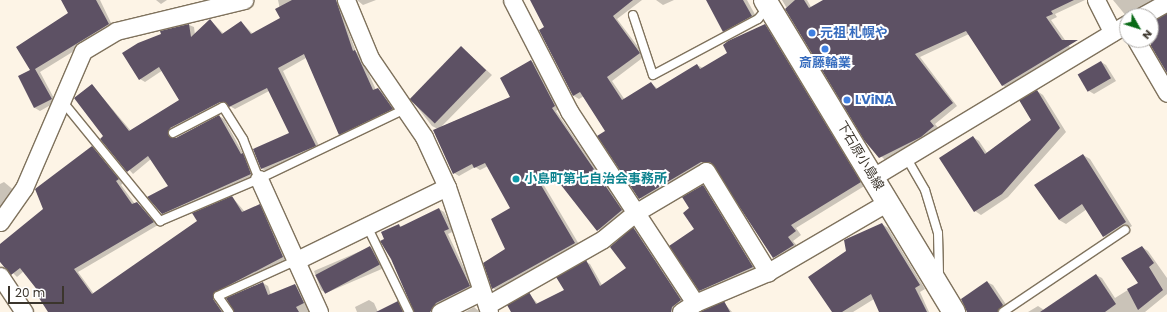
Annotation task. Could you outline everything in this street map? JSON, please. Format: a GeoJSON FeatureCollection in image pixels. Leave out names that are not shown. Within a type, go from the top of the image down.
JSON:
{"type":"FeatureCollection","features":[{"type":"Feature","properties":{"kind":"main road","name":"下石原小島線"},"geometry":{"type":"LineString","coordinates":[[771,2],[954,312]]}},
{"type":"Feature","properties":{"kind":"street"},"geometry":{"type":"LineString","coordinates":[[0,222],[24,188],[63,102],[71,76],[83,51],[116,31],[244,0]]}},
{"type":"Feature","properties":{"kind":"street"},"geometry":{"type":"LineString","coordinates":[[346,0],[370,58],[403,110],[424,136],[447,187],[485,303]]}},
{"type":"Feature","properties":{"kind":"street"},"geometry":{"type":"LineString","coordinates":[[512,0],[569,112],[635,213],[688,308],[768,272],[888,202]]}},
{"type":"Feature","properties":{"kind":"street"},"geometry":{"type":"LineString","coordinates":[[1096,0],[1119,22]]}},
{"type":"Feature","properties":{"kind":"street"},"geometry":{"type":"LineString","coordinates":[[1156,8],[1167,2]]}},
{"type":"Feature","properties":{"kind":"street"},"geometry":{"type":"LineString","coordinates":[[873,177],[1119,28]]}},
{"type":"Feature","properties":{"kind":"street"},"geometry":{"type":"LineString","coordinates":[[1141,48],[1167,93]]}},
{"type":"Feature","properties":{"kind":"street"},"geometry":{"type":"LineString","coordinates":[[440,312],[485,303],[603,239],[635,213],[706,171],[768,272]]}},
{"type":"Feature","properties":{"kind":"street"},"geometry":{"type":"LineString","coordinates":[[259,179],[319,312]]}},
{"type":"Feature","properties":{"kind":"street"},"geometry":{"type":"LineString","coordinates":[[295,261],[447,187]]}},
{"type":"Feature","properties":{"kind":"street"},"geometry":{"type":"LineString","coordinates":[[0,276],[24,312]]}},
{"type":"Feature","properties":{"kind":"lane"},"geometry":{"type":"LineString","coordinates":[[633,15],[653,75],[758,19],[771,2]]}},
{"type":"Feature","properties":{"kind":"lane"},"geometry":{"type":"LineString","coordinates":[[63,102],[160,221],[259,179],[403,110]]}},
{"type":"Feature","properties":{"kind":"lane"},"geometry":{"type":"LineString","coordinates":[[173,133],[223,107],[243,139],[259,179]]}},
{"type":"Feature","properties":{"kind":"lane"},"geometry":{"type":"LineString","coordinates":[[906,157],[925,190],[938,233],[939,287]]}},
{"type":"Feature","properties":{"kind":"lane"},"geometry":{"type":"LineString","coordinates":[[367,226],[409,312]]}},
{"type":"Feature","properties":{"kind":"lane"},"geometry":{"type":"LineString","coordinates":[[1003,312],[1125,230]]}},
{"type":"Feature","properties":{"kind":"lane"},"geometry":{"type":"LineString","coordinates":[[229,312],[218,296],[295,261]]}},
{"type":"Feature","properties":{"kind":"building"},"geometry":{"type":"Polygon","coordinates":[[[61,0],[96,0],[109,24],[35,69],[52,99],[34,108],[18,76],[30,70],[16,47],[68,13],[61,0]]]}},
{"type":"Feature","properties":{"kind":"building"},"geometry":{"type":"Polygon","coordinates":[[[292,0],[336,0],[353,51],[355,50],[373,90],[378,88],[393,109],[339,135],[304,54],[278,68],[316,146],[261,169],[253,149],[289,133],[267,88],[229,107],[225,102],[220,102],[170,128],[168,135],[176,138],[219,115],[241,154],[243,153],[251,174],[162,214],[147,197],[168,186],[148,156],[127,172],[100,139],[103,136],[74,98],[92,84],[129,131],[179,100],[159,67],[139,80],[122,53],[138,43],[161,34],[160,31],[189,24],[191,37],[210,19],[222,34],[241,21],[251,34],[280,18],[275,9],[292,0]]]}},
{"type":"Feature","properties":{"kind":"building"},"geometry":{"type":"Polygon","coordinates":[[[530,0],[633,0],[613,16],[640,53],[607,77],[622,100],[651,82],[656,89],[697,64],[700,69],[727,53],[723,45],[728,41],[765,24],[861,182],[791,225],[796,231],[788,237],[794,245],[773,258],[710,162],[701,162],[639,199],[597,136],[605,131],[580,92],[573,96],[539,30],[544,27],[530,0]]]}},
{"type":"Feature","properties":{"kind":"building"},"geometry":{"type":"Polygon","coordinates":[[[706,0],[743,0],[752,16],[723,32],[706,0]]]}},
{"type":"Feature","properties":{"kind":"building"},"geometry":{"type":"Polygon","coordinates":[[[795,0],[804,0],[809,8],[823,0],[1074,0],[1051,11],[1053,14],[1046,17],[1062,40],[1078,40],[1002,86],[966,31],[915,54],[953,103],[930,121],[934,126],[921,137],[879,158],[864,140],[785,9],[795,0]]]}},
{"type":"Feature","properties":{"kind":"building"},"geometry":{"type":"Polygon","coordinates":[[[1167,13],[1167,73],[1152,48],[1159,48],[1159,18],[1167,13]]]}},
{"type":"Feature","properties":{"kind":"building"},"geometry":{"type":"Polygon","coordinates":[[[461,46],[486,70],[435,124],[410,99],[461,46]]]}},
{"type":"Feature","properties":{"kind":"building"},"geometry":{"type":"Polygon","coordinates":[[[531,60],[555,106],[552,108],[622,210],[597,231],[550,171],[538,180],[575,243],[492,289],[483,263],[505,249],[491,219],[510,208],[485,163],[474,168],[472,164],[453,174],[433,130],[510,97],[500,78],[531,60]]]}},
{"type":"Feature","properties":{"kind":"building"},"geometry":{"type":"Polygon","coordinates":[[[1101,61],[1111,78],[1088,92],[1078,74],[1101,61]]]}},
{"type":"Feature","properties":{"kind":"building"},"geometry":{"type":"Polygon","coordinates":[[[1037,90],[1060,128],[1002,194],[974,212],[939,158],[973,136],[985,154],[1031,120],[1019,100],[1037,90]]]}},
{"type":"Feature","properties":{"kind":"building"},"geometry":{"type":"Polygon","coordinates":[[[92,146],[119,179],[116,181],[132,204],[137,202],[154,222],[74,269],[92,294],[197,221],[192,213],[232,196],[242,212],[260,204],[283,257],[214,293],[213,299],[222,312],[48,312],[39,298],[42,296],[20,268],[11,275],[0,262],[0,244],[43,209],[35,189],[92,146]]]}},
{"type":"Feature","properties":{"kind":"building"},"geometry":{"type":"Polygon","coordinates":[[[1083,154],[1126,222],[1103,237],[1082,204],[1059,220],[1034,185],[1083,154]]]}},
{"type":"Feature","properties":{"kind":"building"},"geometry":{"type":"Polygon","coordinates":[[[703,185],[753,267],[699,291],[669,246],[694,229],[683,213],[689,208],[682,197],[703,185]]]}},
{"type":"Feature","properties":{"kind":"building"},"geometry":{"type":"Polygon","coordinates":[[[439,208],[449,229],[444,231],[470,286],[436,303],[430,312],[414,312],[391,259],[380,241],[384,239],[381,232],[399,224],[400,227],[439,208]]]}},
{"type":"Feature","properties":{"kind":"building"},"geometry":{"type":"Polygon","coordinates":[[[882,223],[920,285],[915,288],[927,312],[879,312],[871,294],[842,312],[832,312],[808,277],[846,251],[844,240],[882,223]]]}},
{"type":"Feature","properties":{"kind":"building"},"geometry":{"type":"Polygon","coordinates":[[[633,227],[681,300],[672,307],[671,312],[511,312],[507,305],[529,292],[536,304],[564,290],[556,277],[586,260],[600,286],[626,268],[610,247],[633,227]]]}},
{"type":"Feature","properties":{"kind":"building"},"geometry":{"type":"Polygon","coordinates":[[[370,246],[380,265],[325,294],[315,275],[370,246]]]}},
{"type":"Feature","properties":{"kind":"building"},"geometry":{"type":"Polygon","coordinates":[[[1142,246],[1154,263],[1149,267],[1163,290],[1138,310],[1127,289],[1138,283],[1121,258],[1142,246]]]}},
{"type":"Feature","properties":{"kind":"building"},"geometry":{"type":"Polygon","coordinates":[[[1096,274],[1116,304],[1105,312],[1040,312],[1096,274]]]}},
{"type":"Feature","properties":{"kind":"building"},"geometry":{"type":"Polygon","coordinates":[[[987,281],[1003,305],[998,312],[967,312],[961,299],[987,281]]]}},
{"type":"Feature","properties":{"kind":"building"},"geometry":{"type":"Polygon","coordinates":[[[263,282],[268,295],[295,284],[304,303],[296,307],[299,312],[234,312],[226,298],[263,282]]]}},
{"type":"Feature","properties":{"kind":"building"},"geometry":{"type":"Polygon","coordinates":[[[398,301],[403,312],[376,312],[398,301]]]}},
{"type":"Feature","properties":{"kind":"building"},"geometry":{"type":"Polygon","coordinates":[[[724,301],[730,312],[700,312],[724,301]]]}},
{"type":"Feature","properties":{"kind":"place","name":"元祖 札幌や"},"geometry":{"type":"Point","coordinates":[812,33]}},
{"type":"Feature","properties":{"kind":"place","name":"斎藤輪業"},"geometry":{"type":"Point","coordinates":[825,49]}},
{"type":"Feature","properties":{"kind":"place","name":"LViNA"},"geometry":{"type":"Point","coordinates":[847,100]}},
{"type":"Feature","properties":{"kind":"place","name":"小島町第七自治会事務所"},"geometry":{"type":"Point","coordinates":[516,179]}}]}
